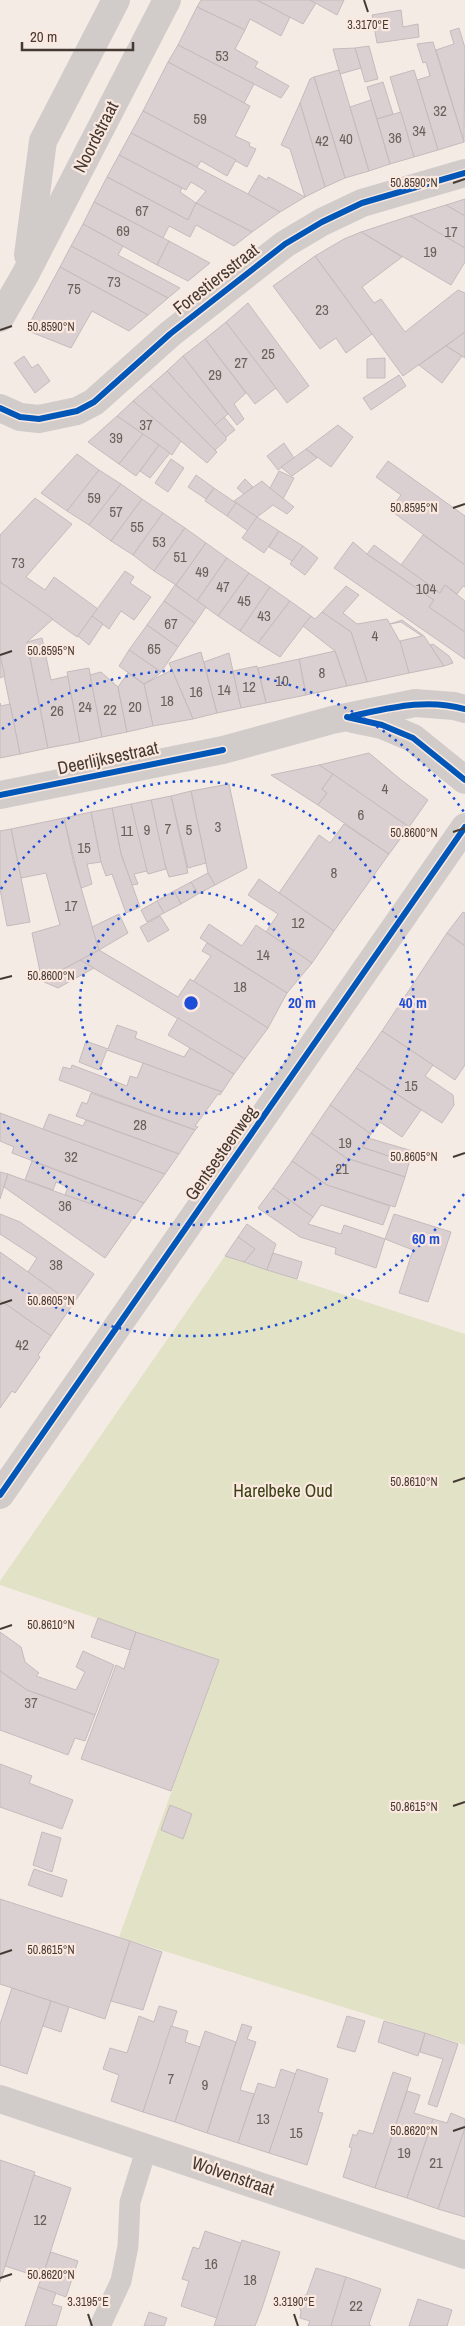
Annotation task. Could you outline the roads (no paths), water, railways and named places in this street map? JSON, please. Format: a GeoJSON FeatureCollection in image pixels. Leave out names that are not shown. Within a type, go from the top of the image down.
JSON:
{"type":"FeatureCollection","features":[{"type":"Feature","properties":{"kind":"street","name":"Noordstraat"},"geometry":{"type":"LineString","coordinates":[[25,274],[43,141],[116,0]]}},
{"type":"Feature","properties":{"kind":"street","name":"Noordstraat"},"geometry":{"type":"LineString","coordinates":[[0,318],[25,274],[167,0]]}},
{"type":"Feature","properties":{"kind":"street","name":"Forestiersstraat"},"geometry":{"type":"LineString","coordinates":[[0,408],[20,416],[38,419],[77,411],[94,402],[170,334],[285,244],[322,222],[362,203],[465,173]]}},
{"type":"Feature","properties":{"kind":"street","name":"Deerlijksestraat"},"geometry":{"type":"LineString","coordinates":[[0,795],[223,750],[347,717],[415,703],[454,706],[465,709]]}},
{"type":"Feature","properties":{"kind":"street","name":"Deerlijksestraat"},"geometry":{"type":"LineString","coordinates":[[347,717],[382,725],[413,738],[465,780]]}},
{"type":"Feature","properties":{"kind":"street","name":"Gentsesteenweg"},"geometry":{"type":"LineString","coordinates":[[0,1495],[465,827]]}},
{"type":"Feature","properties":{"kind":"street","name":"Wolvenstraat"},"geometry":{"type":"LineString","coordinates":[[0,2099],[465,2255]]}},
{"type":"Feature","properties":{"kind":"lane"},"geometry":{"type":"LineString","coordinates":[[100,2326],[121,2281],[128,2246],[130,2202],[147,2147]]}},
{"type":"Feature","properties":{"kind":"park label","name":"Harelbeke Oud"},"geometry":{"type":"Point","coordinates":[283,1491]}}]}
